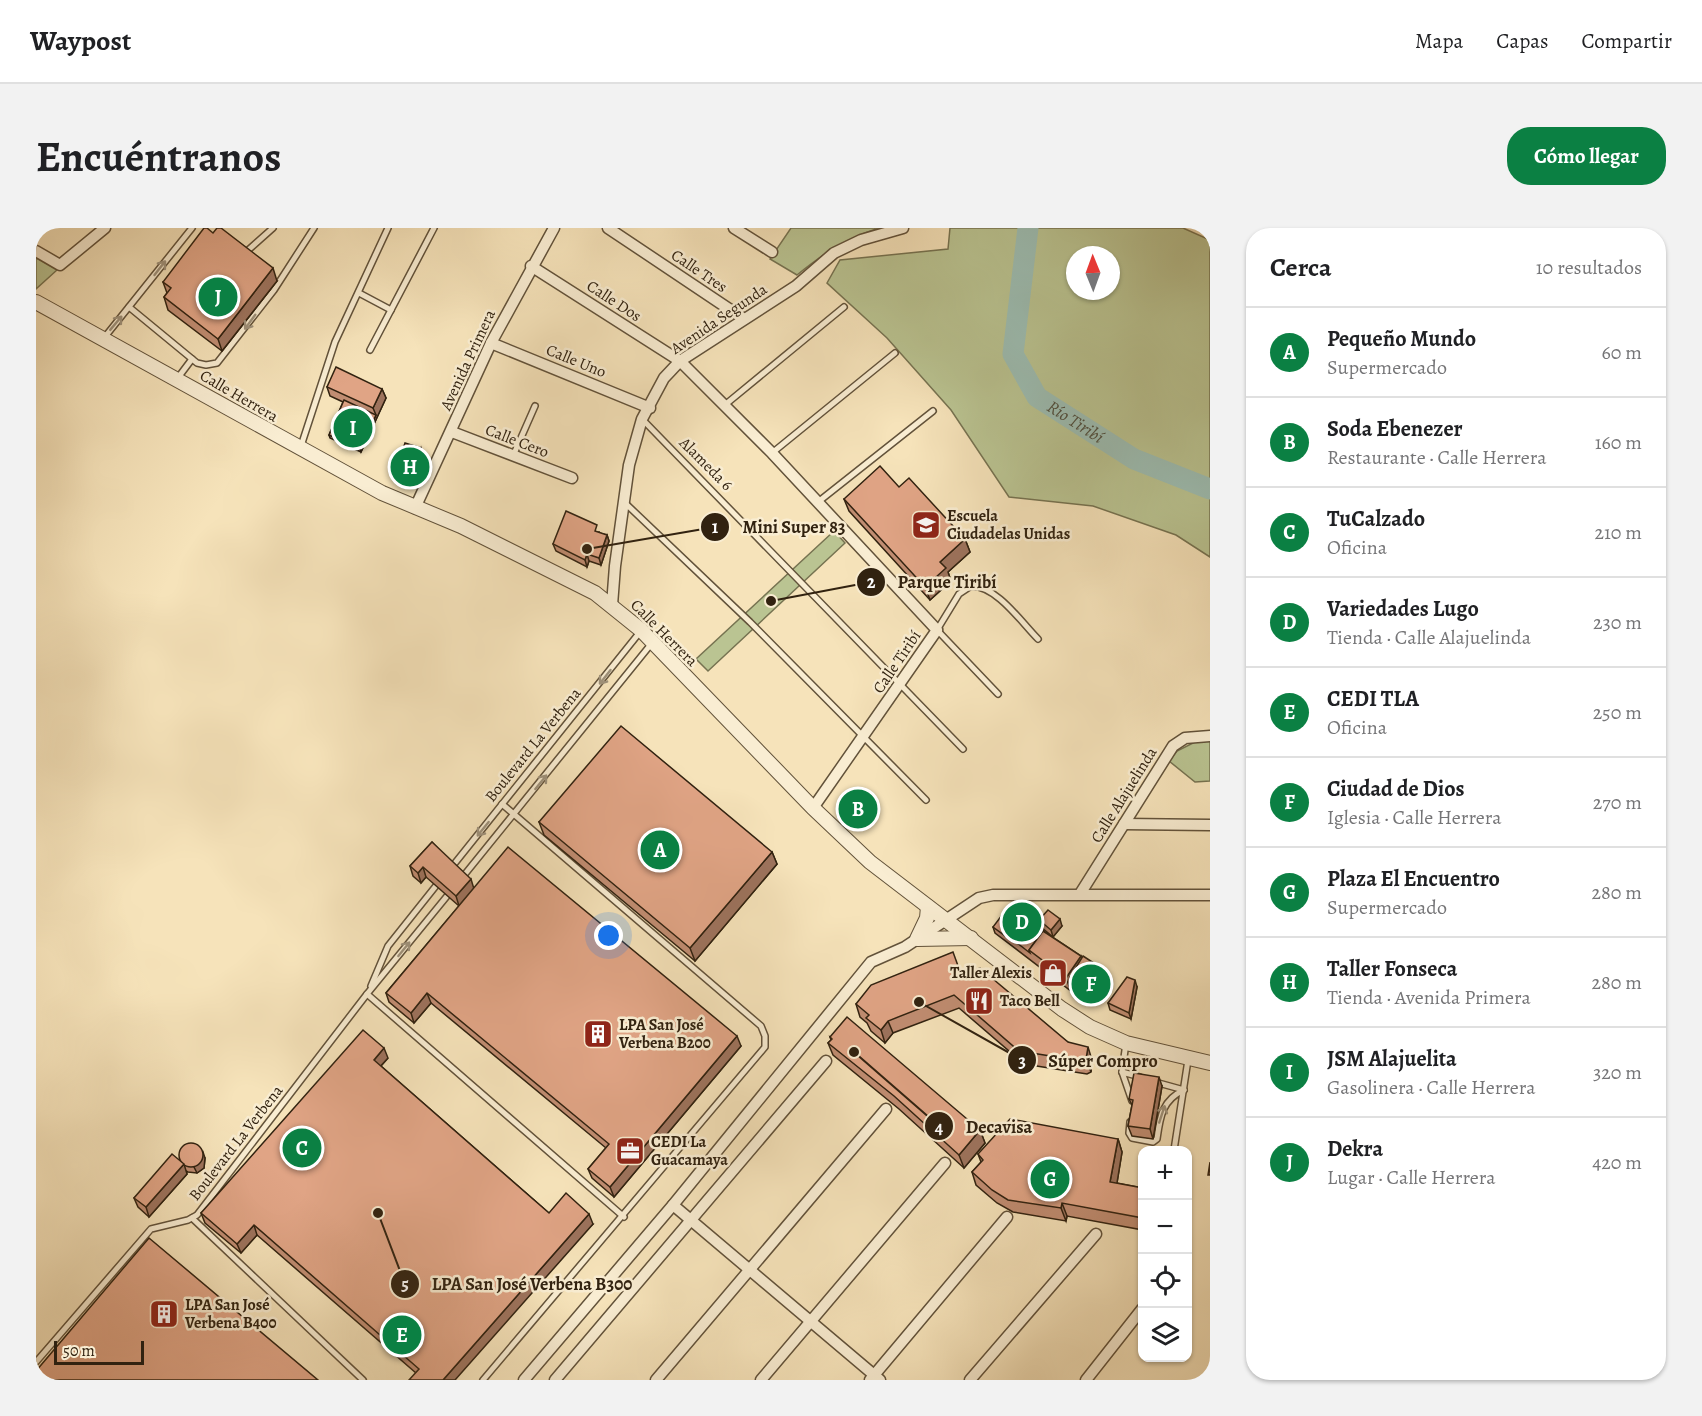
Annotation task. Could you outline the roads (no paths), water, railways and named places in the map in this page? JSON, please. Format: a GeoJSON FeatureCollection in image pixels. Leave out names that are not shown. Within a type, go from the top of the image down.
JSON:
{"type":"FeatureCollection","features":[{"type":"Feature","properties":{"kind":"street"},"geometry":{"type":"LineString","coordinates":[[36,251],[60,265],[105,228]]}},
{"type":"Feature","properties":{"kind":"street","name":"Avenida Primera"},"geometry":{"type":"LineString","coordinates":[[415,508],[452,432],[491,343],[531,266],[554,228]]}},
{"type":"Feature","properties":{"kind":"street","name":"Calle Tres"},"geometry":{"type":"LineString","coordinates":[[608,228],[744,319]]}},
{"type":"Feature","properties":{"kind":"street"},"geometry":{"type":"LineString","coordinates":[[734,228],[772,252]]}},
{"type":"Feature","properties":{"kind":"street","name":"Avenida Segunda"},"geometry":{"type":"LineString","coordinates":[[612,605],[629,465],[642,419],[650,408],[664,378],[680,361],[796,286],[834,253],[861,240],[903,228]]}},
{"type":"Feature","properties":{"kind":"street","name":"Calle Dos"},"geometry":{"type":"LineString","coordinates":[[531,266],[680,361]]}},
{"type":"Feature","properties":{"kind":"street","name":"Calle Herrera"},"geometry":{"type":"LineString","coordinates":[[36,302],[300,449],[415,508],[461,526],[551,569],[612,605],[641,630],[813,808],[892,881],[947,919],[1062,1009],[1090,1027],[1126,1042],[1210,1063]]}},
{"type":"Feature","properties":{"kind":"street","name":"Calle Uno"},"geometry":{"type":"LineString","coordinates":[[491,343],[650,408]]}},
{"type":"Feature","properties":{"kind":"street","name":"Calle Tiribí"},"geometry":{"type":"LineString","coordinates":[[680,361],[726,404],[937,630],[864,738],[813,808]]}},
{"type":"Feature","properties":{"kind":"street","name":"Calle Cero"},"geometry":{"type":"LineString","coordinates":[[452,432],[572,478]]}},
{"type":"Feature","properties":{"kind":"street","name":"Calle Alajuelinda"},"geometry":{"type":"LineString","coordinates":[[1080,894],[1173,746],[1185,738],[1210,736]]}},
{"type":"Feature","properties":{"kind":"street"},"geometry":{"type":"LineString","coordinates":[[1124,824],[1210,825]]}},
{"type":"Feature","properties":{"kind":"street"},"geometry":{"type":"LineString","coordinates":[[524,1380],[674,1205],[871,962],[900,950],[979,898],[993,895],[1210,895]]}},
{"type":"Feature","properties":{"kind":"street"},"geometry":{"type":"LineString","coordinates":[[917,939],[927,918],[928,907]]}},
{"type":"Feature","properties":{"kind":"street"},"geometry":{"type":"LineString","coordinates":[[917,939],[971,938]]}},
{"type":"Feature","properties":{"kind":"street"},"geometry":{"type":"LineString","coordinates":[[555,1380],[826,1061]]}},
{"type":"Feature","properties":{"kind":"street"},"geometry":{"type":"LineString","coordinates":[[656,1380],[886,1109]]}},
{"type":"Feature","properties":{"kind":"street"},"geometry":{"type":"LineString","coordinates":[[761,1380],[945,1163]]}},
{"type":"Feature","properties":{"kind":"street"},"geometry":{"type":"LineString","coordinates":[[674,1205],[875,1378],[1007,1217]]}},
{"type":"Feature","properties":{"kind":"street"},"geometry":{"type":"LineString","coordinates":[[970,1380],[1096,1234]]}},
{"type":"Feature","properties":{"kind":"street"},"geometry":{"type":"LineString","coordinates":[[1086,1380],[1138,1314]]}},
{"type":"Feature","properties":{"kind":"lane"},"geometry":{"type":"LineString","coordinates":[[103,339],[192,228]]}},
{"type":"Feature","properties":{"kind":"lane"},"geometry":{"type":"LineString","coordinates":[[246,252],[273,228]]}},
{"type":"Feature","properties":{"kind":"lane"},"geometry":{"type":"LineString","coordinates":[[129,307],[192,359],[206,365],[217,363],[225,356],[281,279],[314,228]]}},
{"type":"Feature","properties":{"kind":"lane"},"geometry":{"type":"LineString","coordinates":[[300,449],[335,342],[388,228]]}},
{"type":"Feature","properties":{"kind":"lane"},"geometry":{"type":"LineString","coordinates":[[370,350],[434,228]]}},
{"type":"Feature","properties":{"kind":"lane"},"geometry":{"type":"LineString","coordinates":[[238,246],[254,259]]}},
{"type":"Feature","properties":{"kind":"lane"},"geometry":{"type":"LineString","coordinates":[[272,272],[281,279]]}},
{"type":"Feature","properties":{"kind":"lane"},"geometry":{"type":"LineString","coordinates":[[359,293],[391,310]]}},
{"type":"Feature","properties":{"kind":"lane"},"geometry":{"type":"LineString","coordinates":[[726,404],[844,308]]}},
{"type":"Feature","properties":{"kind":"lane"},"geometry":{"type":"LineString","coordinates":[[772,453],[895,353]]}},
{"type":"Feature","properties":{"kind":"lane"},"geometry":{"type":"LineString","coordinates":[[176,380],[192,359]]}},
{"type":"Feature","properties":{"kind":"lane"},"geometry":{"type":"LineString","coordinates":[[513,456],[535,406]]}},
{"type":"Feature","properties":{"kind":"lane"},"geometry":{"type":"LineString","coordinates":[[818,502],[933,411]]}},
{"type":"Feature","properties":{"kind":"lane","name":"Alameda 6"},"geometry":{"type":"LineString","coordinates":[[642,419],[963,749]]}},
{"type":"Feature","properties":{"kind":"lane"},"geometry":{"type":"LineString","coordinates":[[623,501],[750,622],[926,800]]}},
{"type":"Feature","properties":{"kind":"lane"},"geometry":{"type":"LineString","coordinates":[[998,694],[937,630],[959,594],[971,586],[979,586],[993,594],[1038,639]]}},
{"type":"Feature","properties":{"kind":"lane","name":"Boulevard La Verbena"},"geometry":{"type":"LineString","coordinates":[[367,994],[387,946],[568,724],[641,630]]}},
{"type":"Feature","properties":{"kind":"lane","name":"Boulevard La Verbena"},"geometry":{"type":"LineString","coordinates":[[36,1362],[151,1229],[197,1215],[367,994],[652,643]]}},
{"type":"Feature","properties":{"kind":"lane"},"geometry":{"type":"LineString","coordinates":[[568,724],[580,732]]}},
{"type":"Feature","properties":{"kind":"lane"},"geometry":{"type":"LineString","coordinates":[[483,1380],[624,1217],[765,1047],[765,1036],[761,1026],[502,804]]}},
{"type":"Feature","properties":{"kind":"lane"},"geometry":{"type":"LineString","coordinates":[[367,994],[624,1217]]}},
{"type":"Feature","properties":{"kind":"lane"},"geometry":{"type":"LineString","coordinates":[[1126,1042],[1122,1072],[1133,1104]]}},
{"type":"Feature","properties":{"kind":"lane"},"geometry":{"type":"LineString","coordinates":[[1175,1146],[1188,1059]]}},
{"type":"Feature","properties":{"kind":"lane"},"geometry":{"type":"LineString","coordinates":[[1122,1072],[1184,1090]]}},
{"type":"Feature","properties":{"kind":"lane"},"geometry":{"type":"LineString","coordinates":[[1132,1114],[1129,1133],[1132,1138],[1153,1142],[1157,1139],[1162,1109],[1172,1095],[1184,1090]]}},
{"type":"Feature","properties":{"kind":"lane"},"geometry":{"type":"LineString","coordinates":[[192,1218],[363,1380]]}},
{"type":"Feature","properties":{"kind":"waterway","name":"Río Tiribí"},"geometry":{"type":"LineString","coordinates":[[1028,228],[1013,354],[1037,397],[1134,459],[1210,489]]}},
{"type":"Feature","properties":{"kind":"place","name":"Dekra"},"geometry":{"type":"Point","coordinates":[218,297]}},
{"type":"Feature","properties":{"kind":"place","name":"JSM Alajuelita"},"geometry":{"type":"Point","coordinates":[353,428]}},
{"type":"Feature","properties":{"kind":"place","name":"Taller Fonseca"},"geometry":{"type":"Point","coordinates":[410,467]}},
{"type":"Feature","properties":{"kind":"place","name":"Escuela Ciudadelas Unidas"},"geometry":{"type":"Point","coordinates":[926,525]}},
{"type":"Feature","properties":{"kind":"place","name":"Mini Super 83"},"geometry":{"type":"Point","coordinates":[587,549]}},
{"type":"Feature","properties":{"kind":"place","name":"Parque Tiribí"},"geometry":{"type":"Point","coordinates":[771,601]}},
{"type":"Feature","properties":{"kind":"place","name":"Soda Ebenezer"},"geometry":{"type":"Point","coordinates":[858,809]}},
{"type":"Feature","properties":{"kind":"place","name":"Pequeño Mundo"},"geometry":{"type":"Point","coordinates":[660,850]}},
{"type":"Feature","properties":{"kind":"place","name":"Variedades Lugo"},"geometry":{"type":"Point","coordinates":[1022,922]}},
{"type":"Feature","properties":{"kind":"place","name":"Taller Alexis"},"geometry":{"type":"Point","coordinates":[1053,973]}},
{"type":"Feature","properties":{"kind":"place","name":"Ciudad de Dios"},"geometry":{"type":"Point","coordinates":[1091,984]}},
{"type":"Feature","properties":{"kind":"place","name":"Taco Bell"},"geometry":{"type":"Point","coordinates":[979,1001]}},
{"type":"Feature","properties":{"kind":"place","name":"Súper Compro"},"geometry":{"type":"Point","coordinates":[919,1002]}},
{"type":"Feature","properties":{"kind":"place","name":"LPA San José Verbena B200"},"geometry":{"type":"Point","coordinates":[598,1034]}},
{"type":"Feature","properties":{"kind":"place","name":"Decavisa"},"geometry":{"type":"Point","coordinates":[854,1052]}},
{"type":"Feature","properties":{"kind":"place","name":"TuCalzado"},"geometry":{"type":"Point","coordinates":[302,1148]}},
{"type":"Feature","properties":{"kind":"place","name":"CEDI La Guacamaya"},"geometry":{"type":"Point","coordinates":[630,1151]}},
{"type":"Feature","properties":{"kind":"place","name":"Plaza El Encuentro"},"geometry":{"type":"Point","coordinates":[1050,1179]}},
{"type":"Feature","properties":{"kind":"place","name":"LPA San José Verbena B300"},"geometry":{"type":"Point","coordinates":[378,1213]}},
{"type":"Feature","properties":{"kind":"place","name":"LPA San José Verbena B400"},"geometry":{"type":"Point","coordinates":[164,1314]}},
{"type":"Feature","properties":{"kind":"place","name":"CEDI TLA"},"geometry":{"type":"Point","coordinates":[402,1335]}}]}
